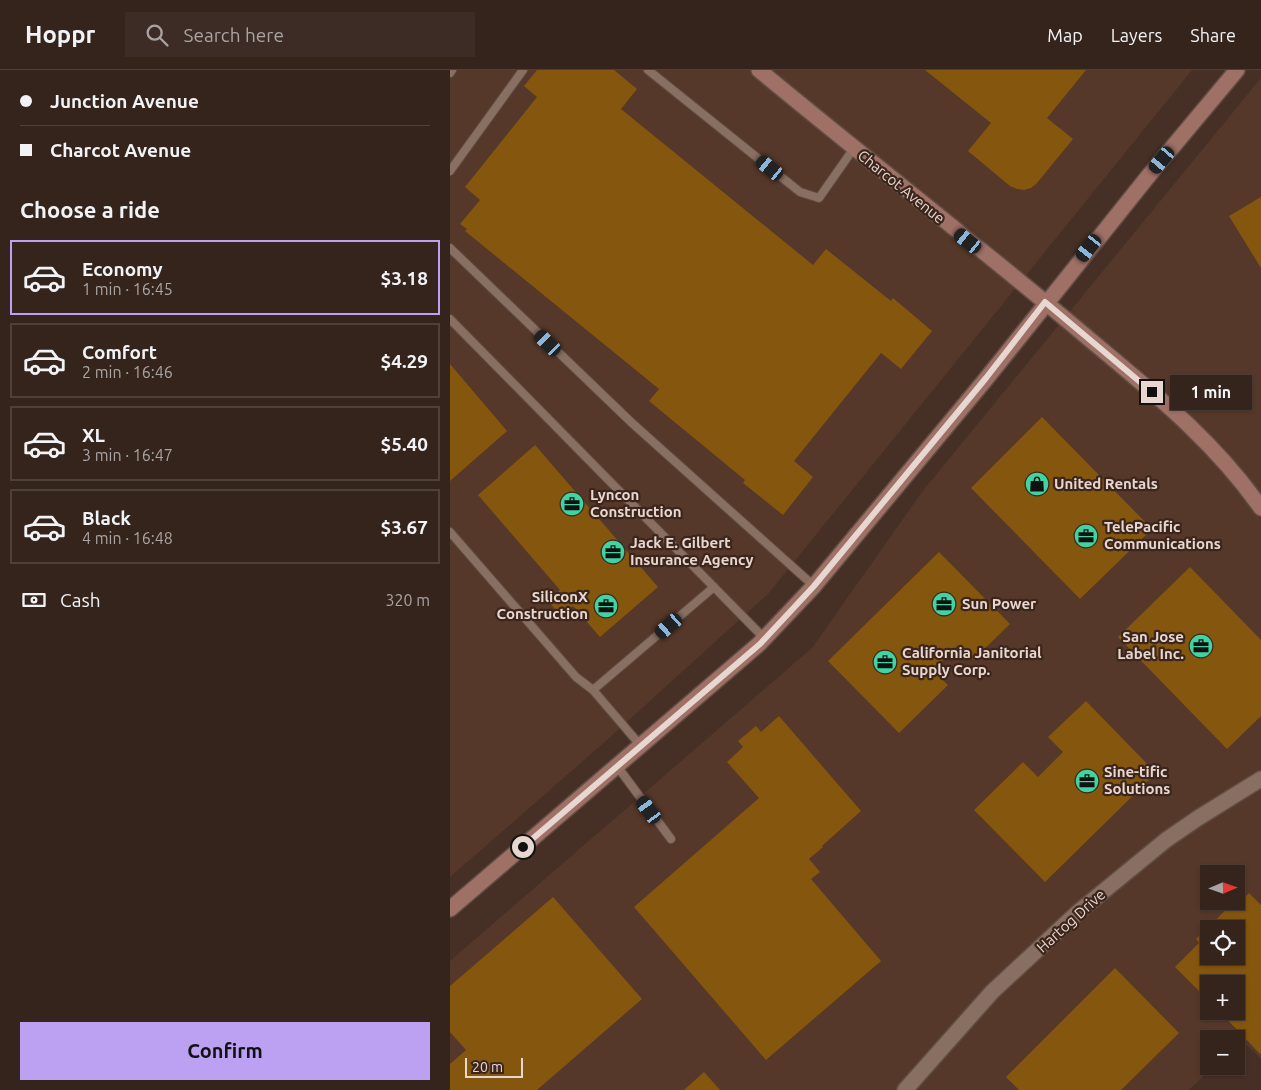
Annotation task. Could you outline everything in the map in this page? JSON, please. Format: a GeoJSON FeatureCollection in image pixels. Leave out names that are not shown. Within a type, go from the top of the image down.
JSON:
{"type":"FeatureCollection","features":[{"type":"Feature","properties":{"kind":"street","name":"Charcot Avenue"},"geometry":{"type":"LineString","coordinates":[[759,70],[1045,302],[1178,414],[1240,479],[1261,508]]}},
{"type":"Feature","properties":{"kind":"street"},"geometry":{"type":"LineString","coordinates":[[450,910],[765,639],[814,586],[1237,70]]}},
{"type":"Feature","properties":{"kind":"street","name":"Hartog Drive"},"geometry":{"type":"LineString","coordinates":[[905,1090],[992,992],[1077,913],[1166,840],[1261,779]]}},
{"type":"Feature","properties":{"kind":"lane"},"geometry":{"type":"LineString","coordinates":[[450,171],[523,70]]}},
{"type":"Feature","properties":{"kind":"lane"},"geometry":{"type":"LineString","coordinates":[[648,70],[800,192],[819,198],[854,148]]}},
{"type":"Feature","properties":{"kind":"lane"},"geometry":{"type":"LineString","coordinates":[[450,248],[632,423],[814,586]]}},
{"type":"Feature","properties":{"kind":"lane"},"geometry":{"type":"LineString","coordinates":[[450,319],[765,639]]}},
{"type":"Feature","properties":{"kind":"lane"},"geometry":{"type":"LineString","coordinates":[[450,532],[576,677],[594,690],[641,746]]}},
{"type":"Feature","properties":{"kind":"lane"},"geometry":{"type":"LineString","coordinates":[[594,690],[714,587]]}},
{"type":"Feature","properties":{"kind":"lane"},"geometry":{"type":"LineString","coordinates":[[617,766],[671,839]]}},
{"type":"Feature","properties":{"kind":"shaded area"},"geometry":{"type":"Polygon","coordinates":[[[450,70],[1192,70],[768,594],[599,747],[450,877],[450,70]]]}},
{"type":"Feature","properties":{"kind":"shaded area"},"geometry":{"type":"Polygon","coordinates":[[[1261,78],[1261,1059],[1245,1043],[1245,1030],[1200,1030],[1200,1075],[1205,1075],[1189,1090],[450,1090],[450,961],[812,648],[922,492],[1261,78]]]}},
{"type":"Feature","properties":{"kind":"building"},"geometry":{"type":"Polygon","coordinates":[[[537,70],[614,70],[637,89],[621,109],[813,265],[826,249],[891,301],[893,298],[932,331],[901,369],[881,353],[794,461],[813,477],[783,515],[743,483],[745,480],[649,401],[659,389],[465,231],[467,229],[460,224],[480,200],[465,187],[537,97],[524,86],[537,70]]]}},
{"type":"Feature","properties":{"kind":"building"},"geometry":{"type":"Polygon","coordinates":[[[925,70],[1086,70],[1047,118],[1073,139],[1031,188],[1024,190],[1010,186],[968,151],[991,123],[925,70]]]}},
{"type":"Feature","properties":{"kind":"building"},"geometry":{"type":"Polygon","coordinates":[[[1261,197],[1261,268],[1229,216],[1261,197]]]}},
{"type":"Feature","properties":{"kind":"building"},"geometry":{"type":"Polygon","coordinates":[[[450,364],[507,431],[450,481],[450,364]]]}},
{"type":"Feature","properties":{"kind":"building"},"geometry":{"type":"Polygon","coordinates":[[[1042,417],[1152,529],[1080,599],[971,488],[1042,417]]]}},
{"type":"Feature","properties":{"kind":"building"},"geometry":{"type":"Polygon","coordinates":[[[535,445],[658,587],[600,637],[573,606],[561,616],[548,601],[560,590],[478,495],[535,445]]]}},
{"type":"Feature","properties":{"kind":"building"},"geometry":{"type":"Polygon","coordinates":[[[939,552],[1010,624],[973,660],[958,645],[933,670],[948,685],[899,733],[828,661],[939,552]]]}},
{"type":"Feature","properties":{"kind":"building"},"geometry":{"type":"Polygon","coordinates":[[[1190,567],[1261,640],[1261,716],[1227,749],[1118,637],[1190,567]]]}},
{"type":"Feature","properties":{"kind":"building"},"geometry":{"type":"Polygon","coordinates":[[[1086,701],[1156,773],[1045,882],[974,810],[1023,762],[1038,777],[1063,752],[1048,737],[1086,701]]]}},
{"type":"Feature","properties":{"kind":"building"},"geometry":{"type":"Polygon","coordinates":[[[779,716],[861,811],[809,859],[820,872],[811,879],[881,961],[766,1060],[634,907],[759,798],[727,762],[743,747],[738,741],[756,726],[761,732],[779,716]]]}},
{"type":"Feature","properties":{"kind":"building"},"geometry":{"type":"Polygon","coordinates":[[[1249,893],[1261,905],[1261,1055],[1245,1038],[1245,1030],[1237,1030],[1228,1020],[1245,1020],[1245,975],[1200,975],[1200,992],[1175,967],[1199,943],[1196,939],[1200,935],[1200,965],[1245,965],[1245,920],[1216,920],[1226,910],[1245,910],[1245,897],[1249,893]]]}},
{"type":"Feature","properties":{"kind":"building"},"geometry":{"type":"Polygon","coordinates":[[[553,897],[642,999],[537,1090],[450,1090],[450,1064],[466,1050],[450,1032],[450,986],[553,897]]]}},
{"type":"Feature","properties":{"kind":"building"},"geometry":{"type":"Polygon","coordinates":[[[1115,968],[1179,1033],[1121,1090],[1019,1090],[1006,1077],[1115,968]]]}},
{"type":"Feature","properties":{"kind":"building"},"geometry":{"type":"Polygon","coordinates":[[[704,1072],[720,1090],[684,1090],[704,1072]]]}},
{"type":"Feature","properties":{"kind":"place","name":"United Rentals"},"geometry":{"type":"Point","coordinates":[1037,484]}},
{"type":"Feature","properties":{"kind":"place","name":"Lyncon Construction"},"geometry":{"type":"Point","coordinates":[572,504]}},
{"type":"Feature","properties":{"kind":"place","name":"TelePacific Communications"},"geometry":{"type":"Point","coordinates":[1086,536]}},
{"type":"Feature","properties":{"kind":"place","name":"Jack E. Gilbert Insurance Agency"},"geometry":{"type":"Point","coordinates":[613,552]}},
{"type":"Feature","properties":{"kind":"place","name":"Sun Power"},"geometry":{"type":"Point","coordinates":[944,604]}},
{"type":"Feature","properties":{"kind":"place","name":"SiliconX Construction"},"geometry":{"type":"Point","coordinates":[606,606]}},
{"type":"Feature","properties":{"kind":"place","name":"San Jose Label Inc."},"geometry":{"type":"Point","coordinates":[1201,646]}},
{"type":"Feature","properties":{"kind":"place","name":"California Janitorial Supply Corp."},"geometry":{"type":"Point","coordinates":[885,662]}},
{"type":"Feature","properties":{"kind":"place","name":"Sine-tific Solutions"},"geometry":{"type":"Point","coordinates":[1087,781]}},
{"type":"Feature","properties":{"kind":"route"},"geometry":{"type":"LineString","coordinates":[[523,847],[760,644],[788,615],[986,378],[1045,302],[1152,392]]}}]}
